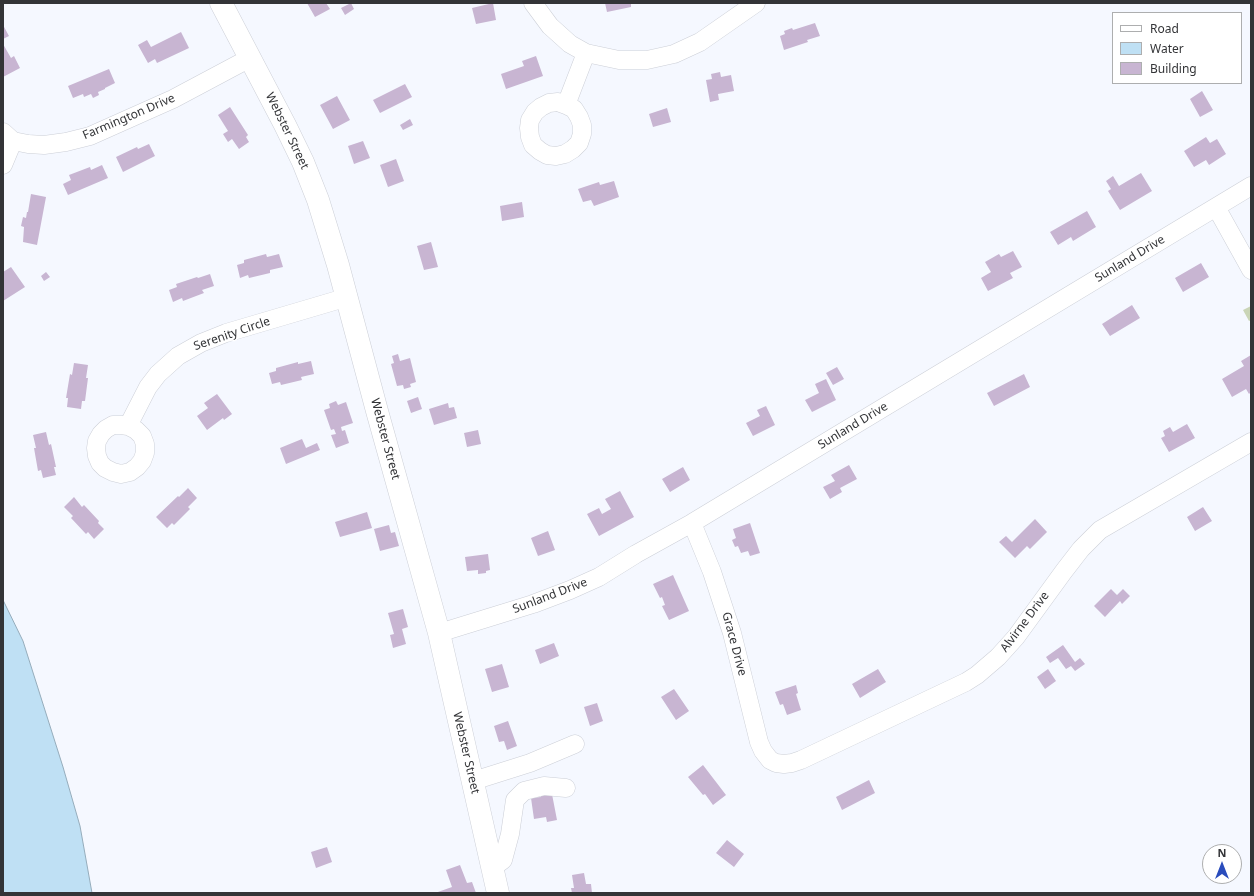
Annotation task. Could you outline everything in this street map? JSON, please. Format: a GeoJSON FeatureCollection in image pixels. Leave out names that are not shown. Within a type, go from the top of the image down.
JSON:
{"type":"FeatureCollection","features":[{"type":"Feature","properties":{"kind":"main road","name":"Webster Street"},"geometry":{"type":"LineString","coordinates":[[221,3],[285,125],[303,162],[318,200],[348,297],[377,411],[439,633],[498,893]]}},
{"type":"Feature","properties":{"kind":"street"},"geometry":{"type":"LineString","coordinates":[[534,3],[550,26],[570,44],[586,53],[619,60],[647,60],[674,54],[700,42],[756,3]]}},
{"type":"Feature","properties":{"kind":"street"},"geometry":{"type":"LineString","coordinates":[[566,105],[586,53]]}},
{"type":"Feature","properties":{"kind":"street","name":"Farmington Drive"},"geometry":{"type":"LineString","coordinates":[[8,136],[28,144],[44,145],[66,142],[90,136],[173,99],[250,58]]}},
{"type":"Feature","properties":{"kind":"street"},"geometry":{"type":"LineString","coordinates":[[3,165],[8,136]]}},
{"type":"Feature","properties":{"kind":"street","name":"Sunland Drive"},"geometry":{"type":"LineString","coordinates":[[439,633],[533,604],[570,590],[599,576],[692,523],[1251,186]]}},
{"type":"Feature","properties":{"kind":"street"},"geometry":{"type":"LineString","coordinates":[[1216,207],[1251,270]]}},
{"type":"Feature","properties":{"kind":"street","name":"Serenity Circle"},"geometry":{"type":"LineString","coordinates":[[128,426],[148,387],[158,374],[167,364],[189,349],[201,342],[226,333],[348,297]]}},
{"type":"Feature","properties":{"kind":"street","name":"Alvirne Drive"},"geometry":{"type":"LineString","coordinates":[[776,763],[784,764],[802,760],[966,682],[977,675],[998,657],[1016,637],[1064,570],[1081,549],[1100,530],[1251,442]]}},
{"type":"Feature","properties":{"kind":"street","name":"Grace Drive"},"geometry":{"type":"LineString","coordinates":[[692,523],[712,572],[730,627],[759,742],[767,756],[776,763]]}},
{"type":"Feature","properties":{"kind":"street"},"geometry":{"type":"LineString","coordinates":[[473,781],[530,763],[575,744]]}},
{"type":"Feature","properties":{"kind":"street"},"geometry":{"type":"LineString","coordinates":[[492,868],[504,860],[510,834],[515,800],[524,791],[544,786],[566,788]]}},
{"type":"Feature","properties":{"kind":"green space"},"geometry":{"type":"Polygon","coordinates":[[[1251,306],[1251,320],[1249,321],[1243,310],[1251,306]]]}},
{"type":"Feature","properties":{"kind":"water"},"geometry":{"type":"Polygon","coordinates":[[[3,600],[23,641],[63,767],[80,826],[92,893],[3,893],[3,600]]]}},
{"type":"Feature","properties":{"kind":"building"},"geometry":{"type":"Polygon","coordinates":[[[307,3],[326,3],[330,9],[315,17],[307,3]]]}},
{"type":"Feature","properties":{"kind":"building"},"geometry":{"type":"Polygon","coordinates":[[[351,3],[354,9],[345,15],[341,8],[351,3]]]}},
{"type":"Feature","properties":{"kind":"building"},"geometry":{"type":"Polygon","coordinates":[[[493,3],[496,20],[476,24],[472,8],[493,3]]]}},
{"type":"Feature","properties":{"kind":"building"},"geometry":{"type":"Polygon","coordinates":[[[605,3],[631,3],[631,7],[607,12],[605,3]]]}},
{"type":"Feature","properties":{"kind":"building"},"geometry":{"type":"Polygon","coordinates":[[[815,23],[820,36],[807,40],[808,42],[784,50],[780,36],[785,34],[784,31],[792,28],[793,30],[815,23]]]}},
{"type":"Feature","properties":{"kind":"building"},"geometry":{"type":"Polygon","coordinates":[[[3,25],[9,36],[3,39],[3,25]]]}},
{"type":"Feature","properties":{"kind":"building"},"geometry":{"type":"Polygon","coordinates":[[[181,32],[189,48],[157,63],[155,59],[148,63],[138,45],[147,40],[151,47],[181,32]]]}},
{"type":"Feature","properties":{"kind":"building"},"geometry":{"type":"Polygon","coordinates":[[[3,44],[11,58],[14,56],[20,68],[3,77],[3,44]]]}},
{"type":"Feature","properties":{"kind":"building"},"geometry":{"type":"Polygon","coordinates":[[[536,56],[543,76],[506,89],[501,74],[524,66],[522,61],[536,56]]]}},
{"type":"Feature","properties":{"kind":"building"},"geometry":{"type":"Polygon","coordinates":[[[109,69],[115,83],[98,92],[99,95],[93,98],[91,94],[84,97],[83,94],[73,98],[68,86],[109,69]]]}},
{"type":"Feature","properties":{"kind":"building"},"geometry":{"type":"Polygon","coordinates":[[[720,72],[721,77],[731,75],[734,91],[718,94],[719,100],[710,102],[706,80],[712,79],[711,74],[720,72]]]}},
{"type":"Feature","properties":{"kind":"building"},"geometry":{"type":"Polygon","coordinates":[[[405,84],[412,97],[380,113],[373,100],[405,84]]]}},
{"type":"Feature","properties":{"kind":"building"},"geometry":{"type":"Polygon","coordinates":[[[1202,91],[1213,110],[1200,117],[1190,99],[1202,91]]]}},
{"type":"Feature","properties":{"kind":"building"},"geometry":{"type":"Polygon","coordinates":[[[337,96],[350,120],[333,129],[320,105],[337,96]]]}},
{"type":"Feature","properties":{"kind":"building"},"geometry":{"type":"Polygon","coordinates":[[[230,107],[248,135],[246,137],[249,142],[239,149],[232,139],[228,142],[223,134],[228,131],[218,115],[230,107]]]}},
{"type":"Feature","properties":{"kind":"building"},"geometry":{"type":"Polygon","coordinates":[[[667,108],[671,122],[653,127],[649,114],[667,108]]]}},
{"type":"Feature","properties":{"kind":"building"},"geometry":{"type":"Polygon","coordinates":[[[410,119],[413,125],[403,130],[400,125],[410,119]]]}},
{"type":"Feature","properties":{"kind":"building"},"geometry":{"type":"Polygon","coordinates":[[[1206,137],[1210,143],[1217,139],[1226,154],[1209,165],[1206,160],[1194,167],[1184,151],[1206,137]]]}},
{"type":"Feature","properties":{"kind":"building"},"geometry":{"type":"Polygon","coordinates":[[[363,141],[370,158],[354,164],[348,146],[363,141]]]}},
{"type":"Feature","properties":{"kind":"building"},"geometry":{"type":"Polygon","coordinates":[[[149,144],[155,156],[123,172],[116,157],[137,147],[138,149],[149,144]]]}},
{"type":"Feature","properties":{"kind":"building"},"geometry":{"type":"Polygon","coordinates":[[[396,159],[404,181],[388,187],[380,165],[396,159]]]}},
{"type":"Feature","properties":{"kind":"building"},"geometry":{"type":"Polygon","coordinates":[[[102,165],[108,178],[68,195],[63,184],[71,180],[69,175],[90,167],[91,170],[102,165]]]}},
{"type":"Feature","properties":{"kind":"building"},"geometry":{"type":"Polygon","coordinates":[[[1141,173],[1152,191],[1120,210],[1108,191],[1111,189],[1106,181],[1113,176],[1119,186],[1141,173]]]}},
{"type":"Feature","properties":{"kind":"building"},"geometry":{"type":"Polygon","coordinates":[[[614,181],[619,197],[594,206],[591,200],[583,202],[578,189],[599,182],[600,185],[614,181]]]}},
{"type":"Feature","properties":{"kind":"building"},"geometry":{"type":"Polygon","coordinates":[[[31,194],[46,197],[37,245],[23,242],[24,227],[21,226],[23,217],[26,218],[28,212],[31,194]]]}},
{"type":"Feature","properties":{"kind":"building"},"geometry":{"type":"Polygon","coordinates":[[[522,202],[524,217],[502,221],[500,206],[522,202]]]}},
{"type":"Feature","properties":{"kind":"building"},"geometry":{"type":"Polygon","coordinates":[[[1087,211],[1096,227],[1073,241],[1071,237],[1058,245],[1050,232],[1087,211]]]}},
{"type":"Feature","properties":{"kind":"building"},"geometry":{"type":"Polygon","coordinates":[[[431,242],[438,267],[424,270],[417,246],[431,242]]]}},
{"type":"Feature","properties":{"kind":"building"},"geometry":{"type":"Polygon","coordinates":[[[1013,251],[1022,267],[1010,273],[1013,278],[988,291],[981,278],[991,272],[985,262],[999,254],[1001,257],[1013,251]]]}},
{"type":"Feature","properties":{"kind":"building"},"geometry":{"type":"Polygon","coordinates":[[[266,254],[267,257],[279,254],[283,267],[270,270],[270,273],[249,278],[248,275],[240,278],[237,265],[244,263],[244,260],[266,254]]]}},
{"type":"Feature","properties":{"kind":"building"},"geometry":{"type":"Polygon","coordinates":[[[1201,263],[1209,277],[1183,292],[1175,278],[1201,263]]]}},
{"type":"Feature","properties":{"kind":"building"},"geometry":{"type":"Polygon","coordinates":[[[11,267],[25,287],[3,301],[3,272],[11,267]]]}},
{"type":"Feature","properties":{"kind":"building"},"geometry":{"type":"Polygon","coordinates":[[[46,272],[50,277],[44,281],[41,276],[46,272]]]}},
{"type":"Feature","properties":{"kind":"building"},"geometry":{"type":"Polygon","coordinates":[[[210,274],[214,286],[202,290],[204,293],[183,301],[182,298],[173,302],[169,290],[177,287],[176,284],[210,274]]]}},
{"type":"Feature","properties":{"kind":"building"},"geometry":{"type":"Polygon","coordinates":[[[1132,305],[1140,318],[1110,336],[1102,324],[1132,305]]]}},
{"type":"Feature","properties":{"kind":"building"},"geometry":{"type":"Polygon","coordinates":[[[398,354],[400,361],[410,358],[416,382],[410,384],[411,387],[404,389],[403,385],[397,386],[391,364],[394,363],[392,356],[398,354]]]}},
{"type":"Feature","properties":{"kind":"building"},"geometry":{"type":"Polygon","coordinates":[[[1251,355],[1251,392],[1249,394],[1246,389],[1232,397],[1222,379],[1244,366],[1241,361],[1251,355]]]}},
{"type":"Feature","properties":{"kind":"building"},"geometry":{"type":"Polygon","coordinates":[[[311,361],[314,374],[301,377],[302,380],[281,385],[280,382],[272,384],[269,373],[276,371],[276,368],[298,362],[298,364],[311,361]]]}},
{"type":"Feature","properties":{"kind":"building"},"geometry":{"type":"Polygon","coordinates":[[[74,363],[88,365],[85,401],[82,401],[81,409],[67,407],[68,398],[66,398],[70,374],[72,375],[74,363]]]}},
{"type":"Feature","properties":{"kind":"building"},"geometry":{"type":"Polygon","coordinates":[[[837,367],[844,379],[833,385],[826,373],[837,367]]]}},
{"type":"Feature","properties":{"kind":"building"},"geometry":{"type":"Polygon","coordinates":[[[1024,374],[1030,387],[994,406],[987,393],[1024,374]]]}},
{"type":"Feature","properties":{"kind":"building"},"geometry":{"type":"Polygon","coordinates":[[[826,379],[836,400],[812,412],[805,400],[819,393],[815,384],[826,379]]]}},
{"type":"Feature","properties":{"kind":"building"},"geometry":{"type":"Polygon","coordinates":[[[217,394],[232,414],[224,420],[223,418],[207,430],[197,416],[208,408],[204,403],[217,394]]]}},
{"type":"Feature","properties":{"kind":"building"},"geometry":{"type":"Polygon","coordinates":[[[418,397],[422,409],[411,413],[407,401],[418,397]]]}},
{"type":"Feature","properties":{"kind":"building"},"geometry":{"type":"Polygon","coordinates":[[[336,401],[338,405],[346,402],[353,423],[341,427],[342,431],[345,430],[349,443],[336,448],[331,435],[336,434],[334,429],[331,430],[324,410],[330,408],[329,404],[336,401]]]}},
{"type":"Feature","properties":{"kind":"building"},"geometry":{"type":"Polygon","coordinates":[[[448,403],[449,408],[454,407],[457,418],[434,425],[429,409],[448,403]]]}},
{"type":"Feature","properties":{"kind":"building"},"geometry":{"type":"Polygon","coordinates":[[[766,406],[775,425],[753,436],[746,423],[760,416],[757,410],[766,406]]]}},
{"type":"Feature","properties":{"kind":"building"},"geometry":{"type":"Polygon","coordinates":[[[1187,424],[1195,438],[1169,452],[1161,438],[1165,436],[1163,431],[1170,427],[1173,432],[1187,424]]]}},
{"type":"Feature","properties":{"kind":"building"},"geometry":{"type":"Polygon","coordinates":[[[478,430],[481,444],[467,447],[464,433],[478,430]]]}},
{"type":"Feature","properties":{"kind":"building"},"geometry":{"type":"Polygon","coordinates":[[[46,432],[49,445],[51,444],[56,467],[54,467],[56,475],[43,478],[41,470],[38,471],[33,435],[46,432]]]}},
{"type":"Feature","properties":{"kind":"building"},"geometry":{"type":"Polygon","coordinates":[[[302,439],[306,448],[317,443],[320,450],[286,464],[280,448],[302,439]]]}},
{"type":"Feature","properties":{"kind":"building"},"geometry":{"type":"Polygon","coordinates":[[[849,465],[857,479],[840,488],[842,492],[830,499],[823,487],[835,481],[831,475],[849,465]]]}},
{"type":"Feature","properties":{"kind":"building"},"geometry":{"type":"Polygon","coordinates":[[[683,467],[690,480],[670,492],[662,479],[683,467]]]}},
{"type":"Feature","properties":{"kind":"building"},"geometry":{"type":"Polygon","coordinates":[[[188,488],[197,498],[188,507],[190,509],[174,525],[172,523],[167,528],[156,517],[188,488]]]}},
{"type":"Feature","properties":{"kind":"building"},"geometry":{"type":"Polygon","coordinates":[[[620,491],[634,517],[599,536],[587,514],[599,508],[602,514],[611,509],[605,499],[620,491]]]}},
{"type":"Feature","properties":{"kind":"building"},"geometry":{"type":"Polygon","coordinates":[[[74,497],[82,507],[84,505],[99,521],[98,523],[104,529],[94,539],[88,532],[86,534],[71,518],[73,516],[64,507],[74,497]]]}},
{"type":"Feature","properties":{"kind":"building"},"geometry":{"type":"Polygon","coordinates":[[[1203,507],[1212,521],[1195,531],[1187,517],[1203,507]]]}},
{"type":"Feature","properties":{"kind":"building"},"geometry":{"type":"Polygon","coordinates":[[[367,512],[372,528],[340,537],[335,522],[367,512]]]}},
{"type":"Feature","properties":{"kind":"building"},"geometry":{"type":"Polygon","coordinates":[[[1035,519],[1047,532],[1030,549],[1027,546],[1015,558],[999,542],[1006,536],[1012,542],[1035,519]]]}},
{"type":"Feature","properties":{"kind":"building"},"geometry":{"type":"Polygon","coordinates":[[[750,523],[760,553],[750,556],[748,551],[741,553],[738,546],[735,547],[732,540],[736,538],[733,529],[750,523]]]}},
{"type":"Feature","properties":{"kind":"building"},"geometry":{"type":"Polygon","coordinates":[[[389,525],[391,533],[395,532],[399,546],[380,551],[374,529],[389,525]]]}},
{"type":"Feature","properties":{"kind":"building"},"geometry":{"type":"Polygon","coordinates":[[[548,531],[555,550],[538,556],[531,538],[548,531]]]}},
{"type":"Feature","properties":{"kind":"building"},"geometry":{"type":"Polygon","coordinates":[[[488,554],[490,570],[486,571],[486,573],[478,574],[478,570],[467,571],[465,557],[488,554]]]}},
{"type":"Feature","properties":{"kind":"building"},"geometry":{"type":"Polygon","coordinates":[[[673,575],[689,611],[669,620],[662,606],[665,605],[662,597],[660,598],[653,584],[673,575]]]}},
{"type":"Feature","properties":{"kind":"building"},"geometry":{"type":"Polygon","coordinates":[[[1111,589],[1117,595],[1123,589],[1130,596],[1122,604],[1120,601],[1105,617],[1094,606],[1111,589]]]}},
{"type":"Feature","properties":{"kind":"building"},"geometry":{"type":"Polygon","coordinates":[[[403,609],[408,627],[402,629],[406,644],[393,648],[390,635],[394,634],[388,613],[403,609]]]}},
{"type":"Feature","properties":{"kind":"building"},"geometry":{"type":"Polygon","coordinates":[[[554,643],[559,656],[540,664],[535,650],[554,643]]]}},
{"type":"Feature","properties":{"kind":"building"},"geometry":{"type":"Polygon","coordinates":[[[1063,645],[1075,662],[1080,658],[1085,664],[1075,671],[1071,666],[1066,669],[1058,658],[1050,663],[1046,657],[1063,645]]]}},
{"type":"Feature","properties":{"kind":"building"},"geometry":{"type":"Polygon","coordinates":[[[502,664],[509,687],[492,692],[485,669],[502,664]]]}},
{"type":"Feature","properties":{"kind":"building"},"geometry":{"type":"Polygon","coordinates":[[[878,669],[886,682],[860,698],[852,684],[878,669]]]}},
{"type":"Feature","properties":{"kind":"building"},"geometry":{"type":"Polygon","coordinates":[[[1048,669],[1056,681],[1045,689],[1037,677],[1048,669]]]}},
{"type":"Feature","properties":{"kind":"building"},"geometry":{"type":"Polygon","coordinates":[[[796,685],[798,693],[796,694],[801,710],[787,715],[783,704],[780,705],[775,692],[796,685]]]}},
{"type":"Feature","properties":{"kind":"building"},"geometry":{"type":"Polygon","coordinates":[[[674,689],[689,711],[676,720],[661,697],[674,689]]]}},
{"type":"Feature","properties":{"kind":"building"},"geometry":{"type":"Polygon","coordinates":[[[597,703],[603,721],[590,726],[584,707],[597,703]]]}},
{"type":"Feature","properties":{"kind":"building"},"geometry":{"type":"Polygon","coordinates":[[[508,721],[517,746],[507,750],[504,741],[499,742],[494,726],[508,721]]]}},
{"type":"Feature","properties":{"kind":"building"},"geometry":{"type":"Polygon","coordinates":[[[703,765],[726,795],[713,805],[705,794],[703,795],[688,777],[703,765]]]}},
{"type":"Feature","properties":{"kind":"building"},"geometry":{"type":"Polygon","coordinates":[[[869,780],[875,793],[842,810],[836,797],[869,780]]]}},
{"type":"Feature","properties":{"kind":"building"},"geometry":{"type":"Polygon","coordinates":[[[551,789],[557,820],[547,822],[546,817],[534,819],[531,798],[541,797],[540,791],[551,789]]]}},
{"type":"Feature","properties":{"kind":"building"},"geometry":{"type":"Polygon","coordinates":[[[727,840],[744,854],[734,867],[716,853],[727,840]]]}},
{"type":"Feature","properties":{"kind":"building"},"geometry":{"type":"Polygon","coordinates":[[[327,847],[332,862],[316,868],[311,852],[327,847]]]}},
{"type":"Feature","properties":{"kind":"building"},"geometry":{"type":"Polygon","coordinates":[[[460,865],[467,883],[472,882],[476,893],[435,893],[452,887],[446,870],[460,865]]]}},
{"type":"Feature","properties":{"kind":"building"},"geometry":{"type":"Polygon","coordinates":[[[584,873],[586,884],[591,884],[592,893],[572,893],[571,888],[574,888],[572,875],[584,873]]]}}]}
